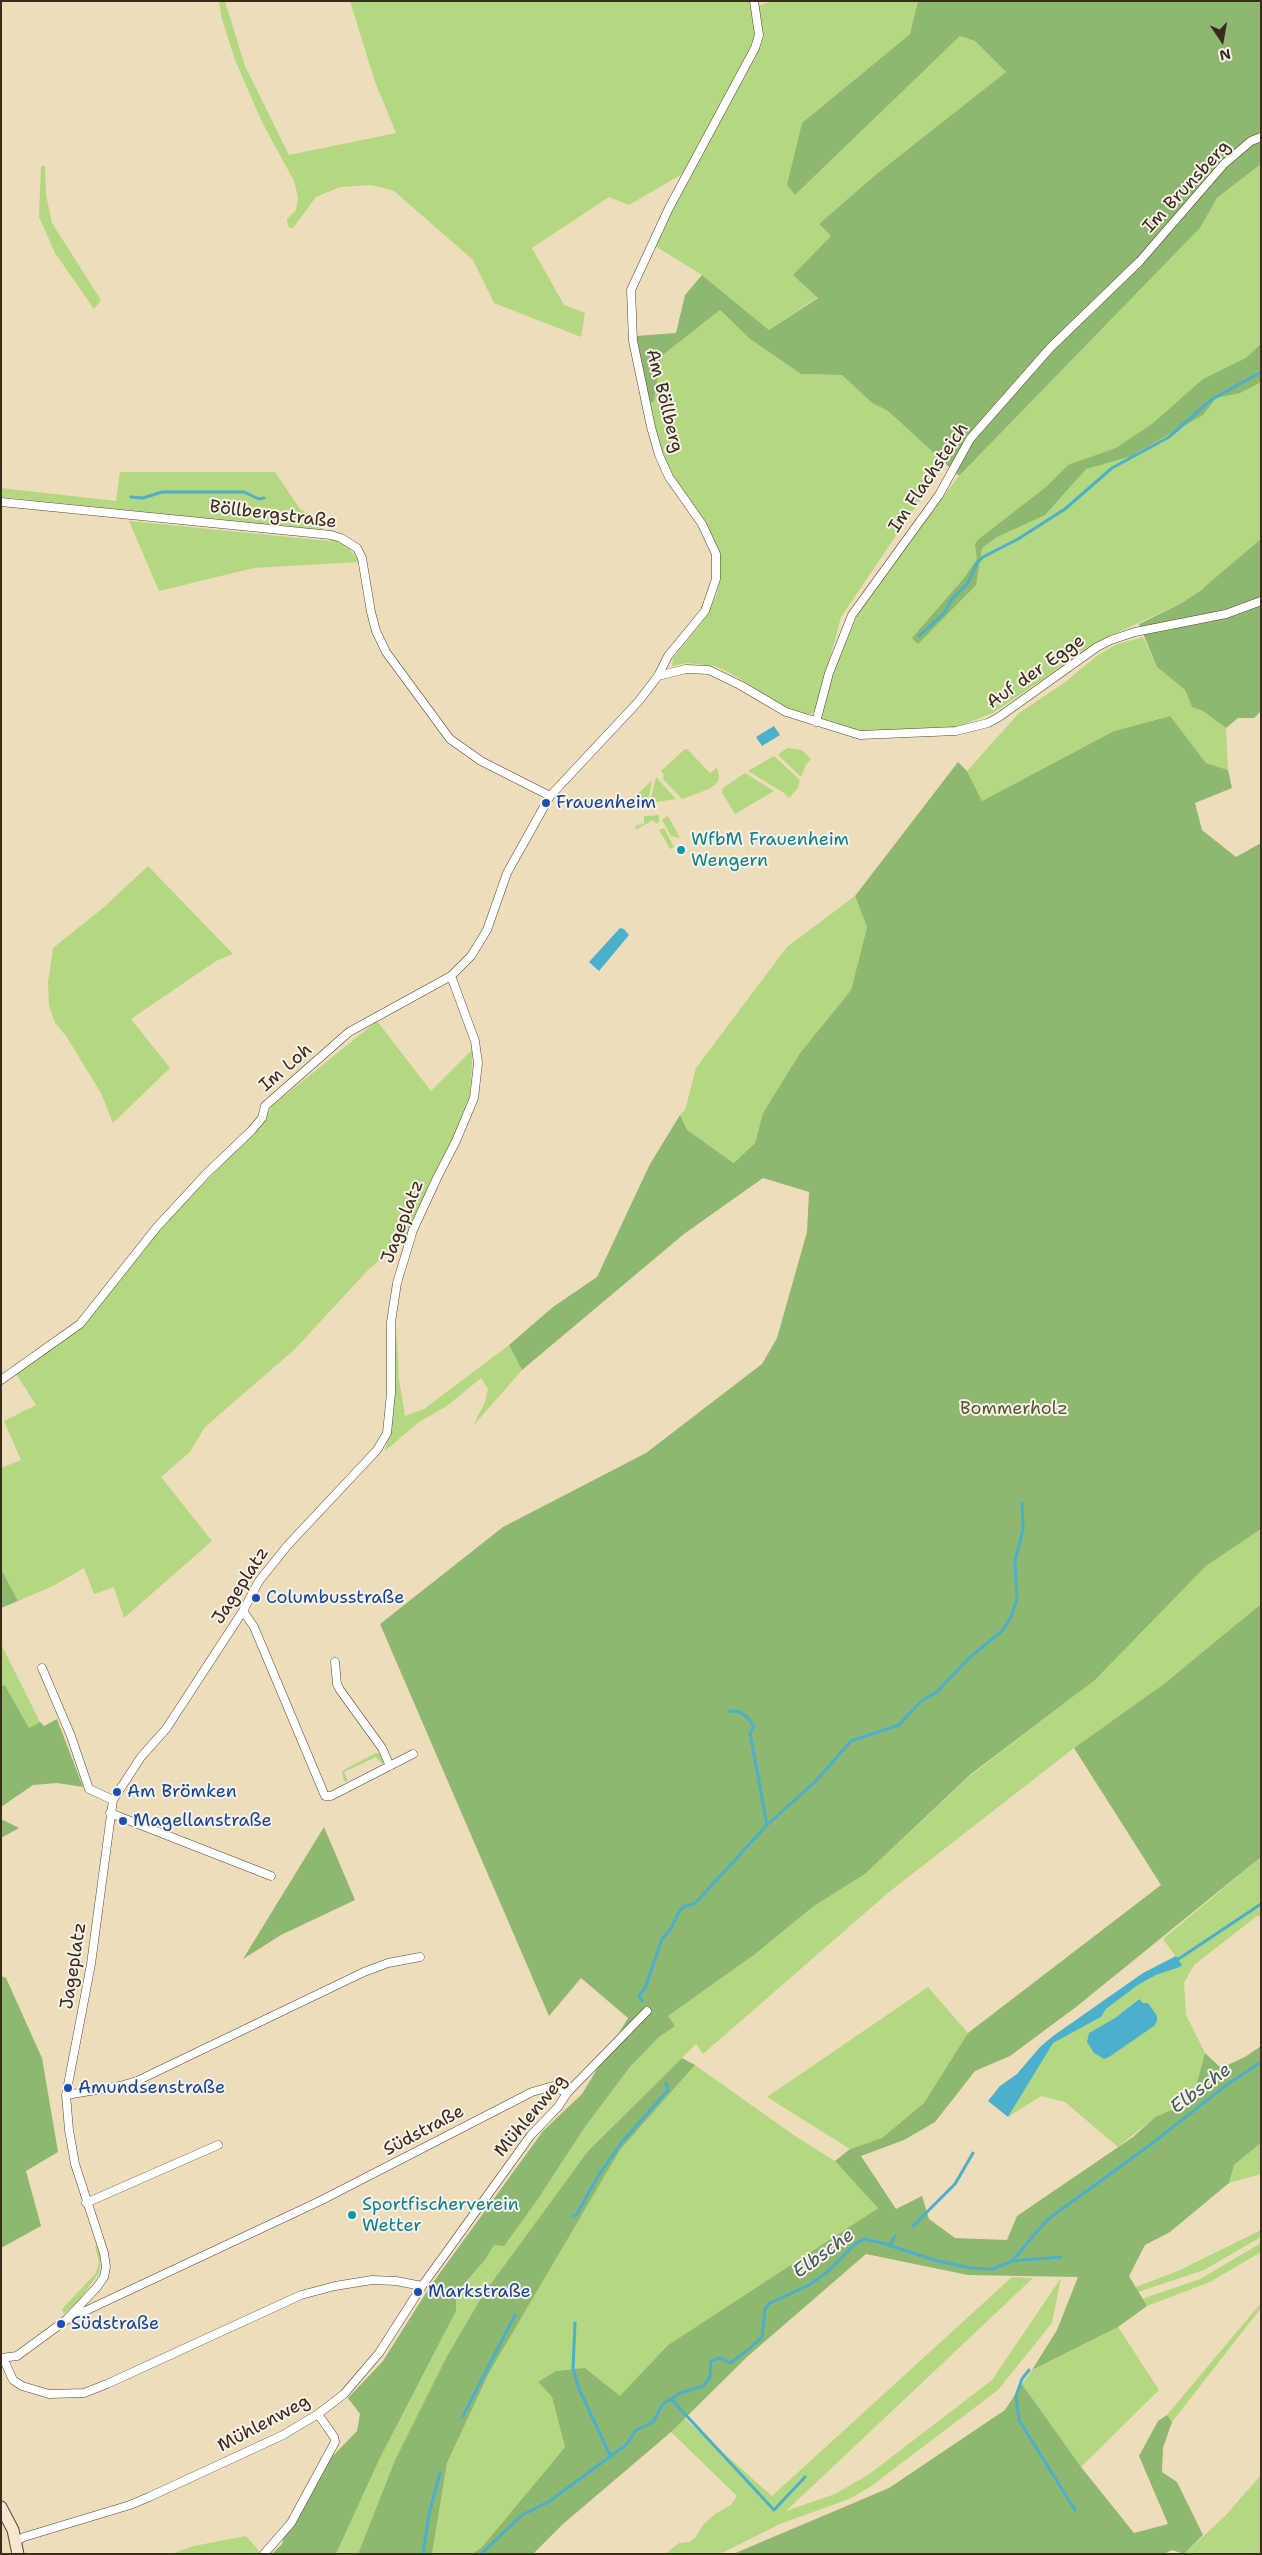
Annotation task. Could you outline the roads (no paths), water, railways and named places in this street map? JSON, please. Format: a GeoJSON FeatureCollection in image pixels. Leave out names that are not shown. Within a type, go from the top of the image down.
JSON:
{"type":"FeatureCollection","features":[{"type":"Feature","properties":{"kind":"main road"},"geometry":{"type":"LineString","coordinates":[[1,2507],[10,2522],[18,2554]]}},
{"type":"Feature","properties":{"kind":"street","name":"Am Böllberg"},"geometry":{"type":"LineString","coordinates":[[550,796],[638,702],[658,676],[668,656],[705,611],[713,595],[717,565],[711,541],[669,477],[659,454],[646,405],[633,341],[631,290],[669,208],[755,48],[759,35],[754,1]]}},
{"type":"Feature","properties":{"kind":"street","name":"Im Brunsberg"},"geometry":{"type":"LineString","coordinates":[[1140,261],[1224,164],[1251,141],[1261,137]]}},
{"type":"Feature","properties":{"kind":"street","name":"Im Flachsteich"},"geometry":{"type":"LineString","coordinates":[[816,722],[829,673],[852,615],[939,495],[970,439],[1050,348],[1140,261]]}},
{"type":"Feature","properties":{"kind":"street","name":"Böllbergstraße"},"geometry":{"type":"LineString","coordinates":[[1,502],[313,533],[341,538],[357,548],[362,558],[371,612],[376,631],[386,652],[450,739],[475,758],[550,796]]}},
{"type":"Feature","properties":{"kind":"street","name":"Auf der Egge"},"geometry":{"type":"LineString","coordinates":[[658,676],[686,669],[717,673],[786,712],[860,735],[956,731],[976,727],[998,717],[1097,647],[1111,640],[1135,632],[1226,614],[1261,601]]}},
{"type":"Feature","properties":{"kind":"street","name":"Im Loh"},"geometry":{"type":"LineString","coordinates":[[1,1380],[80,1324],[157,1226],[206,1174],[252,1130],[262,1118],[265,1106],[349,1032],[451,976],[472,956],[487,930],[507,873],[550,796]]}},
{"type":"Feature","properties":{"kind":"street","name":"Jageplatz"},"geometry":{"type":"LineString","coordinates":[[66,2320],[98,2287],[106,2271],[104,2253],[86,2203],[71,2146],[66,2095],[91,1964],[113,1800],[141,1757],[166,1729],[243,1611],[259,1581],[282,1552],[377,1450],[387,1433],[391,1392],[391,1322],[397,1283],[413,1230],[436,1178],[456,1141],[474,1098],[478,1064],[476,1041],[451,976]]}},
{"type":"Feature","properties":{"kind":"street"},"geometry":{"type":"LineString","coordinates":[[243,1611],[254,1627],[325,1796],[331,1796],[414,1754]]}},
{"type":"Feature","properties":{"kind":"street"},"geometry":{"type":"LineString","coordinates":[[335,1662],[337,1684],[382,1748],[390,1766]]}},
{"type":"Feature","properties":{"kind":"street"},"geometry":{"type":"LineString","coordinates":[[42,1668],[71,1736],[89,1789],[113,1800]]}},
{"type":"Feature","properties":{"kind":"street"},"geometry":{"type":"LineString","coordinates":[[110,1813],[271,1876]]}},
{"type":"Feature","properties":{"kind":"street"},"geometry":{"type":"LineString","coordinates":[[66,2095],[120,2086],[137,2081],[231,2038],[364,1972],[388,1963],[420,1957]]}},
{"type":"Feature","properties":{"kind":"street","name":"Mühlenweg"},"geometry":{"type":"LineString","coordinates":[[16,2541],[139,2501],[276,2438],[318,2414],[344,2394],[374,2360],[422,2286],[526,2143],[558,2107],[567,2093],[648,2012]]}},
{"type":"Feature","properties":{"kind":"street","name":"Südstraße"},"geometry":{"type":"LineString","coordinates":[[2,2358],[17,2356],[66,2320],[320,2201],[532,2092],[554,2086],[567,2093]]}},
{"type":"Feature","properties":{"kind":"street"},"geometry":{"type":"LineString","coordinates":[[86,2203],[218,2144]]}},
{"type":"Feature","properties":{"kind":"street"},"geometry":{"type":"LineString","coordinates":[[2,2358],[13,2380],[22,2386],[49,2394],[84,2392],[107,2384],[301,2295],[335,2286],[372,2280],[396,2281],[422,2286]]}},
{"type":"Feature","properties":{"kind":"street"},"geometry":{"type":"LineString","coordinates":[[264,2554],[291,2523],[335,2442],[334,2437],[318,2414]]}},
{"type":"Feature","properties":{"kind":"water"},"geometry":{"type":"Polygon","coordinates":[[[774,726],[780,735],[762,746],[756,737],[774,726]]]}},
{"type":"Feature","properties":{"kind":"water"},"geometry":{"type":"Polygon","coordinates":[[[620,928],[624,929],[629,935],[599,971],[589,962],[620,928]]]}},
{"type":"Feature","properties":{"kind":"water"},"geometry":{"type":"Polygon","coordinates":[[[1176,1956],[1182,1965],[1180,1967],[1156,1975],[1138,1985],[1106,2009],[1101,2017],[1053,2043],[1008,2117],[988,2101],[1000,2086],[1017,2074],[1040,2047],[1053,2036],[1143,1973],[1176,1956]]]}},
{"type":"Feature","properties":{"kind":"water"},"geometry":{"type":"Polygon","coordinates":[[[1139,1999],[1143,2003],[1148,2003],[1157,2016],[1154,2026],[1109,2057],[1104,2059],[1094,2053],[1087,2042],[1089,2033],[1115,2018],[1139,1999]]]}},
{"type":"Feature","properties":{"kind":"waterway"},"geometry":{"type":"LineString","coordinates":[[919,636],[944,613],[952,599],[968,583],[977,563],[983,557],[1018,539],[1065,509],[1112,468],[1169,437],[1211,400],[1261,372]]}},
{"type":"Feature","properties":{"kind":"waterway"},"geometry":{"type":"LineString","coordinates":[[131,497],[143,498],[162,492],[244,492],[259,499],[264,498]]}},
{"type":"Feature","properties":{"kind":"waterway"},"geometry":{"type":"LineString","coordinates":[[642,2001],[639,1995],[645,1988],[662,1939],[670,1930],[680,1910],[685,1906],[694,1904],[767,1825],[815,1782],[851,1741],[899,1725],[921,1701],[937,1692],[968,1659],[1002,1631],[1011,1617],[1017,1599],[1015,1561],[1023,1530],[1022,1503]]}},
{"type":"Feature","properties":{"kind":"waterway"},"geometry":{"type":"LineString","coordinates":[[730,1711],[740,1712],[748,1718],[754,1727],[750,1733],[767,1825]]}},
{"type":"Feature","properties":{"kind":"waterway"},"geometry":{"type":"LineString","coordinates":[[1174,1962],[1261,1904]]}},
{"type":"Feature","properties":{"kind":"waterway","name":"Elbsche"},"geometry":{"type":"LineString","coordinates":[[481,2554],[522,2515],[550,2501],[627,2444],[636,2430],[653,2422],[663,2404],[680,2393],[703,2386],[710,2377],[711,2361],[720,2358],[730,2363],[749,2349],[762,2337],[765,2309],[770,2303],[809,2285],[826,2273],[855,2244],[864,2239],[938,2261],[971,2268],[993,2269],[1012,2261],[1047,2220],[1154,2142],[1225,2086],[1261,2062]]}},
{"type":"Feature","properties":{"kind":"waterway"},"geometry":{"type":"LineString","coordinates":[[573,2216],[577,2214],[598,2176],[622,2142],[668,2090],[666,2083]]}},
{"type":"Feature","properties":{"kind":"waterway"},"geometry":{"type":"LineString","coordinates":[[913,2226],[955,2184],[973,2153]]}},
{"type":"Feature","properties":{"kind":"waterway"},"geometry":{"type":"LineString","coordinates":[[890,2245],[895,2236]]}},
{"type":"Feature","properties":{"kind":"waterway"},"geometry":{"type":"LineString","coordinates":[[1012,2261],[1061,2257]]}},
{"type":"Feature","properties":{"kind":"waterway"},"geometry":{"type":"LineString","coordinates":[[463,2416],[515,2315]]}},
{"type":"Feature","properties":{"kind":"waterway"},"geometry":{"type":"LineString","coordinates":[[575,2323],[573,2368],[579,2389],[610,2455]]}},
{"type":"Feature","properties":{"kind":"waterway"},"geometry":{"type":"LineString","coordinates":[[1029,2370],[1022,2379],[1016,2396],[1019,2420],[1075,2510]]}},
{"type":"Feature","properties":{"kind":"waterway"},"geometry":{"type":"LineString","coordinates":[[671,2399],[774,2510],[805,2477]]}},
{"type":"Feature","properties":{"kind":"waterway"},"geometry":{"type":"LineString","coordinates":[[423,2554],[429,2514],[440,2473]]}},
{"type":"Feature","properties":{"kind":"place","name":"Frauenheim"},"geometry":{"type":"Point","coordinates":[546,803]}},
{"type":"Feature","properties":{"kind":"place","name":"WfbM Frauenheim Wengern"},"geometry":{"type":"Point","coordinates":[681,850]}},
{"type":"Feature","properties":{"kind":"place","name":"Columbusstraße"},"geometry":{"type":"Point","coordinates":[256,1598]}},
{"type":"Feature","properties":{"kind":"place","name":"Am Brömken"},"geometry":{"type":"Point","coordinates":[117,1792]}},
{"type":"Feature","properties":{"kind":"place","name":"Magellanstraße"},"geometry":{"type":"Point","coordinates":[123,1821]}},
{"type":"Feature","properties":{"kind":"place","name":"Amundsenstraße"},"geometry":{"type":"Point","coordinates":[68,2088]}},
{"type":"Feature","properties":{"kind":"place","name":"Sportfischerverein Wetter"},"geometry":{"type":"Point","coordinates":[352,2215]}},
{"type":"Feature","properties":{"kind":"place","name":"Markstraße"},"geometry":{"type":"Point","coordinates":[418,2292]}},
{"type":"Feature","properties":{"kind":"place","name":"Südstraße"},"geometry":{"type":"Point","coordinates":[61,2324]}},
{"type":"Feature","properties":{"kind":"park label","name":"Bommerholz"},"geometry":{"type":"Point","coordinates":[1014,1409]}}]}
